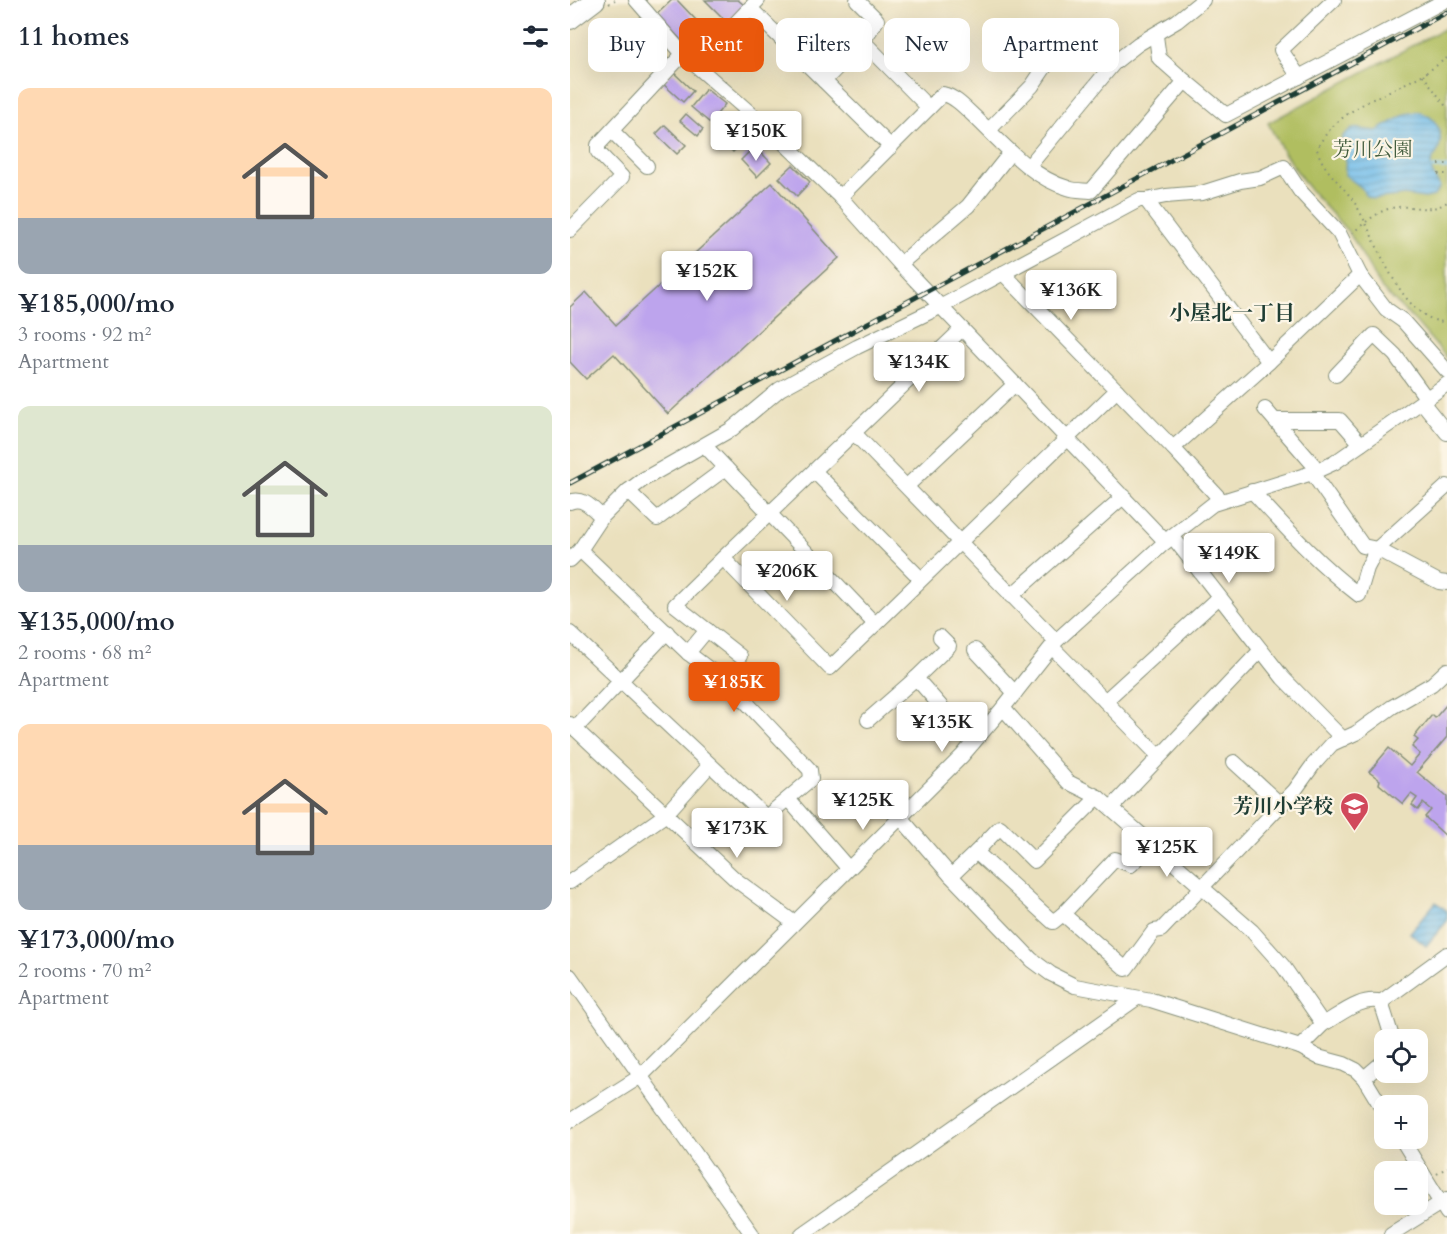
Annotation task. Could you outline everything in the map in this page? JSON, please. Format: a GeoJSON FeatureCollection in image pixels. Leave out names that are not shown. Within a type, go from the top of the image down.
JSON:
{"type":"FeatureCollection","features":[{"type":"Feature","properties":{"kind":"highway"},"geometry":{"type":"LineString","coordinates":[[570,19],[594,0]]}},
{"type":"Feature","properties":{"kind":"street"},"geometry":{"type":"LineString","coordinates":[[636,0],[679,49]]}},
{"type":"Feature","properties":{"kind":"street"},"geometry":{"type":"LineString","coordinates":[[856,0],[877,20],[872,28]]}},
{"type":"Feature","properties":{"kind":"street"},"geometry":{"type":"LineString","coordinates":[[1119,59],[1178,21],[1203,0]]}},
{"type":"Feature","properties":{"kind":"street"},"geometry":{"type":"LineString","coordinates":[[1299,77],[1281,50],[1334,0]]}},
{"type":"Feature","properties":{"kind":"street"},"geometry":{"type":"LineString","coordinates":[[1156,36],[1159,58],[1226,115],[1446,0]]}},
{"type":"Feature","properties":{"kind":"street"},"geometry":{"type":"LineString","coordinates":[[740,18],[754,4],[824,81],[891,147]]}},
{"type":"Feature","properties":{"kind":"street"},"geometry":{"type":"LineString","coordinates":[[872,50],[929,108]]}},
{"type":"Feature","properties":{"kind":"street"},"geometry":{"type":"LineString","coordinates":[[570,230],[622,177],[598,152],[598,146],[679,58]]}},
{"type":"Feature","properties":{"kind":"street"},"geometry":{"type":"LineString","coordinates":[[703,72],[782,141],[840,197],[900,264],[1066,438],[1169,539],[1219,597],[1283,678],[1343,739]]}},
{"type":"Feature","properties":{"kind":"street"},"geometry":{"type":"LineString","coordinates":[[824,81],[833,72]]}},
{"type":"Feature","properties":{"kind":"street"},"geometry":{"type":"LineString","coordinates":[[989,130],[1032,86],[1042,72]]}},
{"type":"Feature","properties":{"kind":"street"},"geometry":{"type":"LineString","coordinates":[[1029,166],[1107,72]]}},
{"type":"Feature","properties":{"kind":"street"},"geometry":{"type":"LineString","coordinates":[[840,197],[943,94],[949,95],[1011,152],[1052,183],[1071,189],[1091,191],[1185,81]]}},
{"type":"Feature","properties":{"kind":"street"},"geometry":{"type":"LineString","coordinates":[[612,131],[647,166]]}},
{"type":"Feature","properties":{"kind":"street"},"geometry":{"type":"LineString","coordinates":[[900,264],[968,206],[1011,152]]}},
{"type":"Feature","properties":{"kind":"street"},"geometry":{"type":"LineString","coordinates":[[570,560],[580,550],[602,517],[628,491],[644,479],[732,429],[780,389],[1139,200],[1202,193],[1240,181],[1260,178],[1284,167],[1300,190],[1339,233],[1360,275],[1386,309],[1403,321],[1447,370]]}},
{"type":"Feature","properties":{"kind":"street"},"geometry":{"type":"LineString","coordinates":[[1146,200],[1269,362]]}},
{"type":"Feature","properties":{"kind":"street"},"geometry":{"type":"LineString","coordinates":[[1003,273],[1221,500]]}},
{"type":"Feature","properties":{"kind":"street"},"geometry":{"type":"LineString","coordinates":[[1173,448],[1269,362],[1360,275]]}},
{"type":"Feature","properties":{"kind":"street"},"geometry":{"type":"LineString","coordinates":[[740,656],[675,605],[962,329]]}},
{"type":"Feature","properties":{"kind":"street"},"geometry":{"type":"LineString","coordinates":[[1336,375],[1374,335],[1395,355],[1447,433]]}},
{"type":"Feature","properties":{"kind":"street"},"geometry":{"type":"LineString","coordinates":[[907,486],[1015,384]]}},
{"type":"Feature","properties":{"kind":"street"},"geometry":{"type":"LineString","coordinates":[[570,1120],[641,1076],[973,742],[1054,644],[1169,539],[1221,500],[1334,463],[1447,384]]}},
{"type":"Feature","properties":{"kind":"street"},"geometry":{"type":"LineString","coordinates":[[723,558],[830,668],[1117,390]]}},
{"type":"Feature","properties":{"kind":"street"},"geometry":{"type":"LineString","coordinates":[[1265,409],[1315,471],[1363,546],[1377,549],[1439,582],[1447,583]]}},
{"type":"Feature","properties":{"kind":"street"},"geometry":{"type":"LineString","coordinates":[[1275,420],[1340,420],[1361,444]]}},
{"type":"Feature","properties":{"kind":"street"},"geometry":{"type":"LineString","coordinates":[[854,433],[1011,596],[1159,756]]}},
{"type":"Feature","properties":{"kind":"street"},"geometry":{"type":"LineString","coordinates":[[705,446],[875,624]]}},
{"type":"Feature","properties":{"kind":"street"},"geometry":{"type":"LineString","coordinates":[[628,491],[657,519],[726,468]]}},
{"type":"Feature","properties":{"kind":"street"},"geometry":{"type":"LineString","coordinates":[[815,472],[921,579]]}},
{"type":"Feature","properties":{"kind":"street"},"geometry":{"type":"LineString","coordinates":[[1252,491],[1300,544],[1359,595],[1367,568],[1377,549],[1447,486]]}},
{"type":"Feature","properties":{"kind":"street"},"geometry":{"type":"LineString","coordinates":[[1011,596],[1124,496]]}},
{"type":"Feature","properties":{"kind":"street"},"geometry":{"type":"LineString","coordinates":[[570,502],[574,500],[585,502],[602,517]]}},
{"type":"Feature","properties":{"kind":"street"},"geometry":{"type":"LineString","coordinates":[[570,633],[709,766],[766,817],[811,779],[810,770],[730,685],[688,652],[580,550]]}},
{"type":"Feature","properties":{"kind":"street"},"geometry":{"type":"LineString","coordinates":[[1106,701],[1219,597]]}},
{"type":"Feature","properties":{"kind":"street"},"geometry":{"type":"LineString","coordinates":[[688,652],[707,630]]}},
{"type":"Feature","properties":{"kind":"street"},"geometry":{"type":"LineString","coordinates":[[667,632],[573,726],[736,880],[793,922]]}},
{"type":"Feature","properties":{"kind":"street"},"geometry":{"type":"LineString","coordinates":[[868,720],[949,646],[940,637]]}},
{"type":"Feature","properties":{"kind":"street"},"geometry":{"type":"LineString","coordinates":[[975,650],[1015,693]]}},
{"type":"Feature","properties":{"kind":"street"},"geometry":{"type":"LineString","coordinates":[[1111,808],[1262,650]]}},
{"type":"Feature","properties":{"kind":"street"},"geometry":{"type":"LineString","coordinates":[[1064,914],[1126,969],[1154,931],[1161,930],[1281,805],[1332,744],[1356,733],[1392,707],[1432,684],[1447,670]]}},
{"type":"Feature","properties":{"kind":"street"},"geometry":{"type":"LineString","coordinates":[[916,678],[973,742]]}},
{"type":"Feature","properties":{"kind":"street"},"geometry":{"type":"LineString","coordinates":[[1003,708],[1068,783],[1098,797],[1252,931],[1283,966],[1323,1024]]}},
{"type":"Feature","properties":{"kind":"street"},"geometry":{"type":"LineString","coordinates":[[1234,762],[1281,805]]}},
{"type":"Feature","properties":{"kind":"street"},"geometry":{"type":"LineString","coordinates":[[570,882],[665,815],[709,766]]}},
{"type":"Feature","properties":{"kind":"street"},"geometry":{"type":"LineString","coordinates":[[951,876],[1000,826],[1034,861],[1098,797]]}},
{"type":"Feature","properties":{"kind":"street"},"geometry":{"type":"LineString","coordinates":[[788,799],[848,868]]}},
{"type":"Feature","properties":{"kind":"street"},"geometry":{"type":"LineString","coordinates":[[899,816],[951,876],[1032,960],[1051,974],[1075,986],[1151,1000],[1300,1047],[1318,1057],[1356,1070],[1364,1078],[1374,1095]]}},
{"type":"Feature","properties":{"kind":"street"},"geometry":{"type":"LineString","coordinates":[[976,852],[1053,922],[1064,914],[1115,859],[1131,865],[1152,845]]}},
{"type":"Feature","properties":{"kind":"street"},"geometry":{"type":"LineString","coordinates":[[1382,1002],[1447,954]]}},
{"type":"Feature","properties":{"kind":"street"},"geometry":{"type":"LineString","coordinates":[[570,976],[752,1234]]}},
{"type":"Feature","properties":{"kind":"street"},"geometry":{"type":"LineString","coordinates":[[802,1234],[1137,998]]}},
{"type":"Feature","properties":{"kind":"street"},"geometry":{"type":"LineString","coordinates":[[1300,1047],[1323,1024],[1373,999],[1382,1002]]}},
{"type":"Feature","properties":{"kind":"street"},"geometry":{"type":"LineString","coordinates":[[1382,1002],[1390,1029]]}},
{"type":"Feature","properties":{"kind":"street"},"geometry":{"type":"LineString","coordinates":[[1364,1078],[1374,1070]]}},
{"type":"Feature","properties":{"kind":"street"},"geometry":{"type":"LineString","coordinates":[[1391,1234],[1445,1205],[1408,1149]]}},
{"type":"Feature","properties":{"kind":"path"},"geometry":{"type":"LineString","coordinates":[[1447,58],[1423,75],[1348,113],[1322,138],[1317,150],[1320,161],[1342,184],[1366,223],[1397,287],[1419,313],[1431,320],[1447,322]]}},
{"type":"Feature","properties":{"kind":"path"},"geometry":{"type":"LineString","coordinates":[[1423,75],[1447,108]]}},
{"type":"Feature","properties":{"kind":"path"},"geometry":{"type":"LineString","coordinates":[[1439,164],[1447,164]]}},
{"type":"Feature","properties":{"kind":"path"},"geometry":{"type":"LineString","coordinates":[[1437,174],[1447,174]]}},
{"type":"Feature","properties":{"kind":"path"},"geometry":{"type":"LineString","coordinates":[[1348,235],[1380,213],[1392,208],[1438,209],[1447,202]]}},
{"type":"Feature","properties":{"kind":"green space","name":"芳川公園"},"geometry":{"type":"Polygon","coordinates":[[[1447,27],[1447,358],[1416,322],[1382,289],[1350,234],[1307,186],[1283,151],[1268,123],[1447,27]]]}},
{"type":"Feature","properties":{"kind":"water"},"geometry":{"type":"Polygon","coordinates":[[[1418,112],[1433,120],[1439,130],[1439,148],[1432,160],[1431,168],[1440,187],[1434,196],[1425,198],[1404,195],[1373,199],[1365,195],[1362,188],[1345,175],[1346,149],[1340,149],[1343,136],[1352,128],[1377,131],[1406,114],[1418,112]]]}},
{"type":"Feature","properties":{"kind":"water"},"geometry":{"type":"Polygon","coordinates":[[[1436,902],[1447,911],[1447,921],[1426,946],[1410,933],[1436,902]]]}},
{"type":"Feature","properties":{"kind":"building"},"geometry":{"type":"Polygon","coordinates":[[[672,0],[677,0],[694,18],[679,18],[679,38],[667,25],[667,18],[661,18],[657,14],[672,0]]]}},
{"type":"Feature","properties":{"kind":"building"},"geometry":{"type":"Polygon","coordinates":[[[705,0],[738,0],[744,5],[731,18],[723,18],[705,0]]]}},
{"type":"Feature","properties":{"kind":"building"},"geometry":{"type":"Polygon","coordinates":[[[673,72],[693,91],[683,102],[662,83],[673,72]]]}},
{"type":"Feature","properties":{"kind":"building"},"geometry":{"type":"Polygon","coordinates":[[[706,89],[725,104],[710,123],[691,107],[706,89]]]}},
{"type":"Feature","properties":{"kind":"building"},"geometry":{"type":"Polygon","coordinates":[[[686,114],[703,129],[698,136],[680,121],[686,114]]]}},
{"type":"Feature","properties":{"kind":"building"},"geometry":{"type":"Polygon","coordinates":[[[725,120],[745,140],[733,152],[714,131],[725,120]]]}},
{"type":"Feature","properties":{"kind":"building"},"geometry":{"type":"Polygon","coordinates":[[[665,125],[686,145],[677,154],[656,134],[665,125]]]}},
{"type":"Feature","properties":{"kind":"building"},"geometry":{"type":"Polygon","coordinates":[[[755,146],[771,163],[757,177],[741,160],[755,146]]]}},
{"type":"Feature","properties":{"kind":"building"},"geometry":{"type":"Polygon","coordinates":[[[793,165],[810,182],[797,196],[779,178],[793,165]]]}},
{"type":"Feature","properties":{"kind":"building"},"geometry":{"type":"Polygon","coordinates":[[[772,183],[839,258],[668,414],[614,354],[586,379],[570,362],[570,307],[586,292],[616,325],[772,183]]]}},
{"type":"Feature","properties":{"kind":"building"},"geometry":{"type":"Polygon","coordinates":[[[1447,704],[1447,737],[1417,772],[1447,797],[1447,837],[1425,817],[1431,810],[1423,803],[1418,810],[1412,805],[1417,798],[1411,794],[1403,804],[1379,784],[1380,780],[1369,772],[1389,748],[1410,766],[1420,754],[1412,747],[1418,740],[1414,737],[1432,715],[1435,718],[1447,704]]]}},
{"type":"Feature","properties":{"kind":"waterway"},"geometry":{"type":"LineString","coordinates":[[1432,168],[1447,168]]}},
{"type":"Feature","properties":{"kind":"railway"},"geometry":{"type":"LineString","coordinates":[[570,483],[1447,12]]}},
{"type":"Feature","properties":{"kind":"place","name":"芳川小学校"},"geometry":{"type":"Point","coordinates":[1354,832]}},
{"type":"Feature","properties":{"kind":"district","name":"小屋北一丁目"},"geometry":{"type":"Point","coordinates":[1232,313]}}]}
